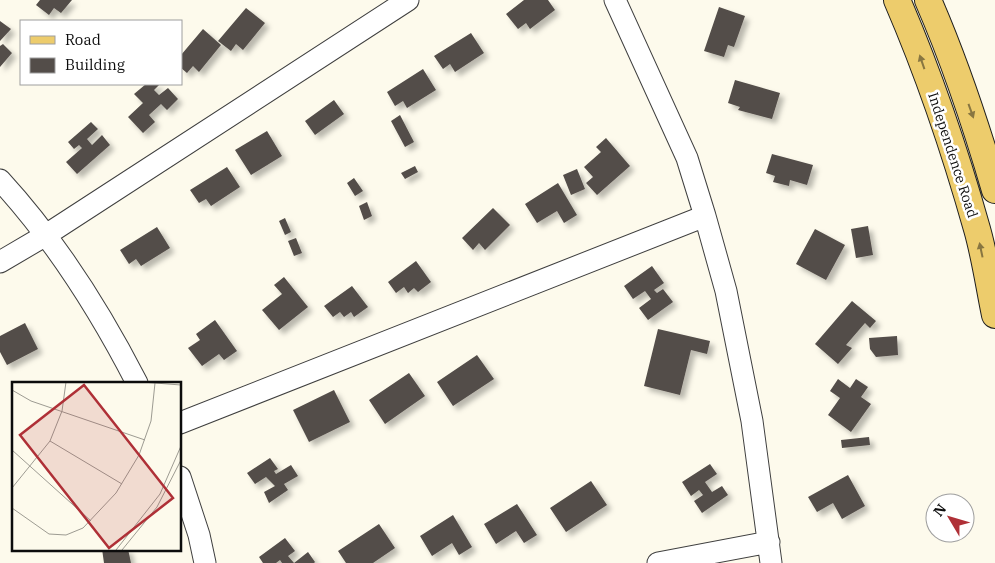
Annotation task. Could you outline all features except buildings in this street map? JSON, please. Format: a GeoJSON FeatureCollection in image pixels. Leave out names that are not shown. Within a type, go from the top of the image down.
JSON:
{"type":"FeatureCollection","features":[{"type":"Feature","properties":{"kind":"main road","name":"Independence Road"},"geometry":{"type":"LineString","coordinates":[[897,0],[918,49],[978,231],[995,315]]}},
{"type":"Feature","properties":{"kind":"main road"},"geometry":{"type":"LineString","coordinates":[[928,0],[948,46],[976,126],[995,190]]}},
{"type":"Feature","properties":{"kind":"street"},"geometry":{"type":"LineString","coordinates":[[0,262],[408,0]]}},
{"type":"Feature","properties":{"kind":"street"},"geometry":{"type":"LineString","coordinates":[[615,0],[687,158],[706,216],[726,291],[752,421],[770,553],[658,563]]}},
{"type":"Feature","properties":{"kind":"street"},"geometry":{"type":"LineString","coordinates":[[0,180],[46,234],[80,282],[115,340],[136,382]]}},
{"type":"Feature","properties":{"kind":"street"},"geometry":{"type":"LineString","coordinates":[[181,423],[706,216]]}},
{"type":"Feature","properties":{"kind":"street"},"geometry":{"type":"LineString","coordinates":[[181,480],[199,535],[205,563]]}}]}
